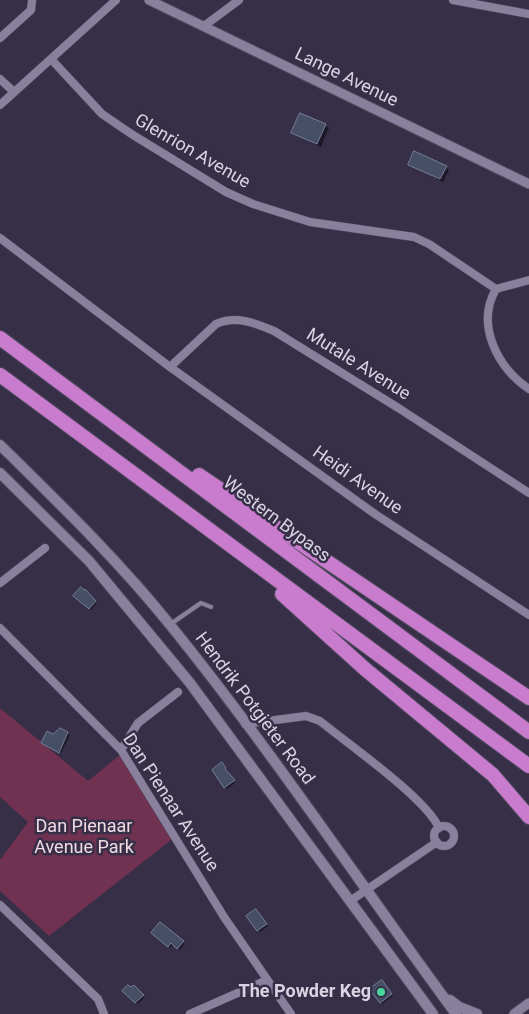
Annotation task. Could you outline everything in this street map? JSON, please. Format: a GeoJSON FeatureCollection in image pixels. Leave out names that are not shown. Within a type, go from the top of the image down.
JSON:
{"type":"FeatureCollection","features":[{"type":"Feature","properties":{"kind":"highway","name":"Western Bypass"},"geometry":{"type":"LineString","coordinates":[[0,338],[529,732]]}},
{"type":"Feature","properties":{"kind":"highway"},"geometry":{"type":"LineString","coordinates":[[0,375],[529,766]]}},
{"type":"Feature","properties":{"kind":"highway"},"geometry":{"type":"LineString","coordinates":[[74,392],[529,698]]}},
{"type":"Feature","properties":{"kind":"highway"},"geometry":{"type":"LineString","coordinates":[[222,540],[365,669],[493,774],[529,817]]}},
{"type":"Feature","properties":{"kind":"main road","name":"Hendrik Potgieter Road"},"geometry":{"type":"LineString","coordinates":[[0,445],[97,540],[170,625],[245,724],[456,1014]]}},
{"type":"Feature","properties":{"kind":"main road","name":"Hendrik Potgieter Road"},"geometry":{"type":"LineString","coordinates":[[0,473],[88,561],[202,698],[433,1014]]}},
{"type":"Feature","properties":{"kind":"main road"},"geometry":{"type":"LineString","coordinates":[[427,975],[459,1007],[476,1014]]}},
{"type":"Feature","properties":{"kind":"street"},"geometry":{"type":"LineString","coordinates":[[0,38],[31,10],[32,0]]}},
{"type":"Feature","properties":{"kind":"street"},"geometry":{"type":"LineString","coordinates":[[0,105],[116,0]]}},
{"type":"Feature","properties":{"kind":"street","name":"Lange Avenue"},"geometry":{"type":"LineString","coordinates":[[149,0],[529,184]]}},
{"type":"Feature","properties":{"kind":"street"},"geometry":{"type":"LineString","coordinates":[[204,26],[239,0]]}},
{"type":"Feature","properties":{"kind":"street"},"geometry":{"type":"LineString","coordinates":[[453,0],[529,14]]}},
{"type":"Feature","properties":{"kind":"street","name":"Glenrion Avenue"},"geometry":{"type":"LineString","coordinates":[[51,59],[102,114],[226,192],[253,204],[310,222],[404,234],[429,244],[496,289]]}},
{"type":"Feature","properties":{"kind":"street"},"geometry":{"type":"LineString","coordinates":[[0,79],[14,92]]}},
{"type":"Feature","properties":{"kind":"street","name":"Heidi Avenue"},"geometry":{"type":"LineString","coordinates":[[0,238],[170,367],[375,514],[529,615]]}},
{"type":"Feature","properties":{"kind":"street"},"geometry":{"type":"LineString","coordinates":[[529,280],[496,289],[489,311],[492,344],[515,379],[529,389]]}},
{"type":"Feature","properties":{"kind":"street","name":"Mutale Avenue"},"geometry":{"type":"LineString","coordinates":[[170,367],[216,324],[225,319],[240,319],[258,324],[274,331],[400,409],[529,493]]}},
{"type":"Feature","properties":{"kind":"street"},"geometry":{"type":"LineString","coordinates":[[0,583],[45,548]]}},
{"type":"Feature","properties":{"kind":"street","name":"Dan Pienaar Avenue"},"geometry":{"type":"LineString","coordinates":[[0,628],[121,750],[267,980],[291,1014]]}},
{"type":"Feature","properties":{"kind":"street"},"geometry":{"type":"LineString","coordinates":[[121,750],[138,723],[178,692]]}},
{"type":"Feature","properties":{"kind":"street"},"geometry":{"type":"LineString","coordinates":[[245,724],[306,716],[320,721],[400,786],[428,812],[439,828]]}},
{"type":"Feature","properties":{"kind":"street"},"geometry":{"type":"LineString","coordinates":[[437,842],[435,835],[439,828]]}},
{"type":"Feature","properties":{"kind":"street"},"geometry":{"type":"LineString","coordinates":[[437,842],[447,846],[454,838],[450,828],[439,828]]}},
{"type":"Feature","properties":{"kind":"street"},"geometry":{"type":"LineString","coordinates":[[350,901],[437,842]]}},
{"type":"Feature","properties":{"kind":"street"},"geometry":{"type":"LineString","coordinates":[[0,905],[98,999],[104,1014]]}},
{"type":"Feature","properties":{"kind":"street"},"geometry":{"type":"LineString","coordinates":[[190,1014],[267,980]]}},
{"type":"Feature","properties":{"kind":"street"},"geometry":{"type":"LineString","coordinates":[[514,1014],[529,1003]]}},
{"type":"Feature","properties":{"kind":"lane"},"geometry":{"type":"LineString","coordinates":[[170,625],[201,604],[204,603],[211,607]]}},
{"type":"Feature","properties":{"kind":"green space","name":"Dan Pienaar Avenue Park"},"geometry":{"type":"Polygon","coordinates":[[[0,708],[88,781],[125,751],[176,836],[49,936],[0,891],[0,860],[28,822],[0,797],[0,708]]]}},
{"type":"Feature","properties":{"kind":"building"},"geometry":{"type":"Polygon","coordinates":[[[300,113],[326,124],[317,144],[291,133],[300,113]]]}},
{"type":"Feature","properties":{"kind":"building"},"geometry":{"type":"Polygon","coordinates":[[[414,151],[447,166],[440,179],[408,165],[414,151]]]}},
{"type":"Feature","properties":{"kind":"building"},"geometry":{"type":"Polygon","coordinates":[[[81,587],[96,601],[89,609],[73,596],[81,587]]]}},
{"type":"Feature","properties":{"kind":"building"},"geometry":{"type":"Polygon","coordinates":[[[60,728],[68,732],[59,753],[41,743],[47,731],[53,734],[60,728]]]}},
{"type":"Feature","properties":{"kind":"building"},"geometry":{"type":"Polygon","coordinates":[[[222,762],[225,769],[235,780],[224,788],[212,770],[222,762]]]}},
{"type":"Feature","properties":{"kind":"building"},"geometry":{"type":"Polygon","coordinates":[[[256,909],[267,924],[257,931],[246,916],[256,909]]]}},
{"type":"Feature","properties":{"kind":"building"},"geometry":{"type":"Polygon","coordinates":[[[160,922],[184,941],[177,949],[171,943],[168,947],[151,933],[160,922]]]}},
{"type":"Feature","properties":{"kind":"building","name":"The Powder Keg"},"geometry":{"type":"Polygon","coordinates":[[[382,980],[392,994],[380,1003],[369,989],[382,980]]]}},
{"type":"Feature","properties":{"kind":"building"},"geometry":{"type":"Polygon","coordinates":[[[128,985],[131,987],[134,985],[144,995],[135,1003],[122,991],[128,985]]]}},
{"type":"Feature","properties":{"kind":"place","name":"The Powder Keg"},"geometry":{"type":"Point","coordinates":[381,992]}}]}
